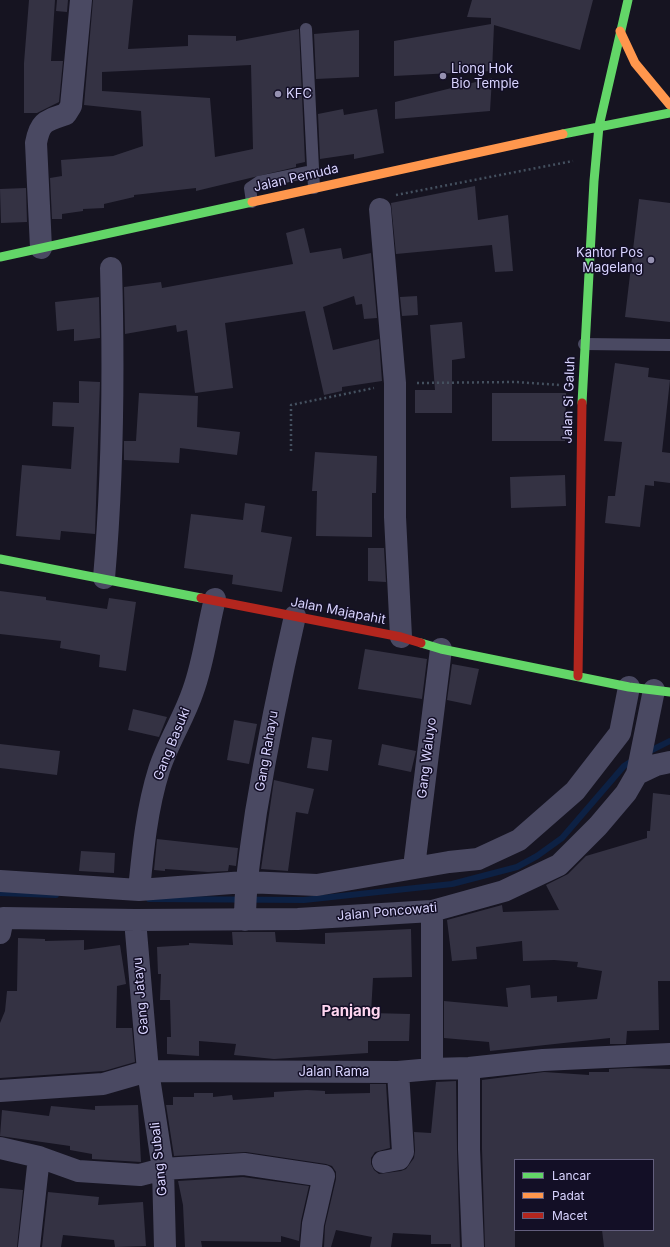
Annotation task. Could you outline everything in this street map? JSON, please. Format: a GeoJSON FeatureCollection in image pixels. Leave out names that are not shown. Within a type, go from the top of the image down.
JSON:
{"type":"FeatureCollection","features":[{"type":"Feature","properties":{"kind":"street"},"geometry":{"type":"LineString","coordinates":[[41,248],[36,143],[38,128],[47,120],[66,114],[71,106],[81,0]]}},
{"type":"Feature","properties":{"kind":"street","name":"Jalan Si Galuh"},"geometry":{"type":"LineString","coordinates":[[578,676],[582,387],[599,126],[628,0]]}},
{"type":"Feature","properties":{"kind":"street"},"geometry":{"type":"LineString","coordinates":[[620,31],[635,63],[670,105]]}},
{"type":"Feature","properties":{"kind":"street","name":"Jalan Pemuda"},"geometry":{"type":"LineString","coordinates":[[0,257],[599,126],[670,113]]}},
{"type":"Feature","properties":{"kind":"street"},"geometry":{"type":"LineString","coordinates":[[380,209],[395,383],[395,517],[401,637]]}},
{"type":"Feature","properties":{"kind":"street"},"geometry":{"type":"LineString","coordinates":[[104,578],[111,490],[114,414],[111,268]]}},
{"type":"Feature","properties":{"kind":"street","name":"Jalan Majapahit"},"geometry":{"type":"LineString","coordinates":[[0,559],[215,599],[401,637],[441,649],[629,687],[662,691]]}},
{"type":"Feature","properties":{"kind":"street","name":"Gang Basuki"},"geometry":{"type":"LineString","coordinates":[[138,890],[146,827],[153,792],[170,742],[186,712],[194,691],[202,664],[215,599]]}},
{"type":"Feature","properties":{"kind":"street","name":"Gang Rahayu"},"geometry":{"type":"LineString","coordinates":[[245,916],[245,885],[271,720],[295,616]]}},
{"type":"Feature","properties":{"kind":"street","name":"Gang Waluyo"},"geometry":{"type":"LineString","coordinates":[[414,867],[441,649]]}},
{"type":"Feature","properties":{"kind":"street"},"geometry":{"type":"LineString","coordinates":[[0,882],[138,890],[245,885],[317,885],[414,867],[478,859],[519,840],[575,791],[620,733],[629,687]]}},
{"type":"Feature","properties":{"kind":"street"},"geometry":{"type":"LineString","coordinates":[[662,691],[647,725],[638,768],[670,762]]}},
{"type":"Feature","properties":{"kind":"street","name":"Jalan Poncowati"},"geometry":{"type":"LineString","coordinates":[[0,933],[3,918],[136,920],[245,916],[298,919],[432,911],[504,891],[559,865],[621,798],[638,768]]}},
{"type":"Feature","properties":{"kind":"street"},"geometry":{"type":"LineString","coordinates":[[432,911],[432,1069]]}},
{"type":"Feature","properties":{"kind":"street","name":"Gang Jatayu"},"geometry":{"type":"LineString","coordinates":[[136,920],[148,1071]]}},
{"type":"Feature","properties":{"kind":"street","name":"Jalan Rama"},"geometry":{"type":"LineString","coordinates":[[0,1092],[103,1084],[148,1071],[398,1072],[469,1068],[544,1060],[670,1054]]}},
{"type":"Feature","properties":{"kind":"street"},"geometry":{"type":"LineString","coordinates":[[469,1068],[469,1149],[473,1247]]}},
{"type":"Feature","properties":{"kind":"street","name":"Gang Subali"},"geometry":{"type":"LineString","coordinates":[[148,1071],[163,1169],[165,1247]]}},
{"type":"Feature","properties":{"kind":"street"},"geometry":{"type":"LineString","coordinates":[[383,1162],[399,1159],[403,1152],[398,1072]]}},
{"type":"Feature","properties":{"kind":"street"},"geometry":{"type":"LineString","coordinates":[[0,1148],[39,1157],[78,1171],[140,1175],[163,1169],[244,1164],[324,1176],[313,1224],[311,1247]]}},
{"type":"Feature","properties":{"kind":"street"},"geometry":{"type":"LineString","coordinates":[[29,1247],[39,1157]]}},
{"type":"Feature","properties":{"kind":"lane"},"geometry":{"type":"LineString","coordinates":[[306,29],[314,188]]}},
{"type":"Feature","properties":{"kind":"lane"},"geometry":{"type":"LineString","coordinates":[[252,202],[250,188],[259,182],[313,171]]}},
{"type":"Feature","properties":{"kind":"lane"},"geometry":{"type":"LineString","coordinates":[[584,344],[670,345]]}},
{"type":"Feature","properties":{"kind":"path"},"geometry":{"type":"LineString","coordinates":[[291,451],[291,405],[395,383],[516,382],[582,387]]}},
{"type":"Feature","properties":{"kind":"building"},"geometry":{"type":"Polygon","coordinates":[[[29,0],[55,0],[51,61],[63,61],[59,102],[37,113],[24,113],[24,63],[29,0]]]}},
{"type":"Feature","properties":{"kind":"building"},"geometry":{"type":"Polygon","coordinates":[[[57,0],[68,0],[67,12],[56,11],[57,0]]]}},
{"type":"Feature","properties":{"kind":"building"},"geometry":{"type":"Polygon","coordinates":[[[93,0],[133,0],[128,49],[188,46],[188,35],[236,36],[236,41],[299,29],[305,162],[296,164],[296,167],[196,191],[196,188],[134,195],[134,197],[104,204],[104,208],[83,209],[83,211],[62,214],[62,219],[52,219],[50,178],[62,176],[61,160],[113,156],[143,146],[141,111],[84,105],[93,0]],[[251,65],[102,72],[102,91],[210,98],[215,157],[253,149],[251,65]]]}},
{"type":"Feature","properties":{"kind":"building"},"geometry":{"type":"Polygon","coordinates":[[[472,0],[593,0],[580,50],[494,25],[492,71],[394,76],[394,41],[491,24],[491,18],[467,17],[472,0]]]}},
{"type":"Feature","properties":{"kind":"building"},"geometry":{"type":"Polygon","coordinates":[[[359,30],[359,77],[316,79],[314,34],[359,30]]]}},
{"type":"Feature","properties":{"kind":"building"},"geometry":{"type":"Polygon","coordinates":[[[492,78],[490,111],[395,119],[395,102],[492,78]]]}},
{"type":"Feature","properties":{"kind":"building"},"geometry":{"type":"Polygon","coordinates":[[[343,109],[344,115],[377,109],[384,153],[354,159],[354,154],[320,159],[318,114],[343,109]]]}},
{"type":"Feature","properties":{"kind":"building"},"geometry":{"type":"Polygon","coordinates":[[[475,186],[478,220],[508,215],[513,271],[495,272],[492,245],[396,254],[391,203],[475,186]]]}},
{"type":"Feature","properties":{"kind":"building"},"geometry":{"type":"Polygon","coordinates":[[[26,188],[27,222],[1,223],[0,189],[26,188]]]}},
{"type":"Feature","properties":{"kind":"building","name":"Kantor Pos Magelang"},"geometry":{"type":"Polygon","coordinates":[[[639,199],[670,203],[670,322],[625,317],[639,199]]]}},
{"type":"Feature","properties":{"kind":"building"},"geometry":{"type":"Polygon","coordinates":[[[304,228],[310,253],[341,248],[343,259],[371,253],[377,318],[364,319],[362,304],[356,305],[354,296],[323,307],[333,350],[379,339],[382,381],[342,387],[342,391],[324,395],[305,311],[225,323],[233,388],[195,393],[187,330],[177,332],[176,325],[125,334],[124,287],[161,282],[162,288],[293,264],[286,233],[304,228]]]}},
{"type":"Feature","properties":{"kind":"building"},"geometry":{"type":"Polygon","coordinates":[[[417,296],[418,315],[402,316],[400,297],[417,296]]]}},
{"type":"Feature","properties":{"kind":"building"},"geometry":{"type":"Polygon","coordinates":[[[99,297],[100,338],[74,341],[74,329],[57,331],[55,302],[99,297]]]}},
{"type":"Feature","properties":{"kind":"building"},"geometry":{"type":"Polygon","coordinates":[[[462,322],[465,358],[452,360],[452,413],[415,413],[415,390],[435,390],[430,325],[462,322]]]}},
{"type":"Feature","properties":{"kind":"building"},"geometry":{"type":"Polygon","coordinates":[[[615,363],[649,368],[648,377],[670,380],[662,452],[670,453],[670,483],[654,481],[654,486],[645,485],[640,527],[605,523],[608,496],[615,496],[622,442],[604,441],[615,363]]]}},
{"type":"Feature","properties":{"kind":"building"},"geometry":{"type":"Polygon","coordinates":[[[79,381],[100,382],[95,534],[61,531],[60,540],[16,536],[22,465],[71,469],[74,427],[52,426],[53,402],[79,403],[79,381]]]}},
{"type":"Feature","properties":{"kind":"building"},"geometry":{"type":"Polygon","coordinates":[[[139,393],[198,396],[197,427],[240,432],[237,455],[180,448],[179,463],[124,460],[124,441],[136,441],[139,393]]]}},
{"type":"Feature","properties":{"kind":"building"},"geometry":{"type":"Polygon","coordinates":[[[492,393],[566,393],[565,441],[492,441],[492,393]]]}},
{"type":"Feature","properties":{"kind":"building"},"geometry":{"type":"Polygon","coordinates":[[[315,452],[377,456],[376,493],[372,493],[372,537],[316,536],[317,491],[312,491],[315,452]]]}},
{"type":"Feature","properties":{"kind":"building"},"geometry":{"type":"Polygon","coordinates":[[[565,475],[566,506],[511,508],[510,477],[565,475]]]}},
{"type":"Feature","properties":{"kind":"building"},"geometry":{"type":"Polygon","coordinates":[[[245,503],[265,506],[261,532],[292,537],[282,592],[232,584],[233,575],[184,568],[191,514],[243,520],[245,503]]]}},
{"type":"Feature","properties":{"kind":"building"},"geometry":{"type":"Polygon","coordinates":[[[368,548],[384,548],[386,582],[368,581],[368,548]]]}},
{"type":"Feature","properties":{"kind":"building"},"geometry":{"type":"Polygon","coordinates":[[[0,591],[46,597],[46,600],[107,609],[109,598],[136,602],[126,671],[99,667],[100,655],[60,648],[61,641],[0,634],[0,591]]]}},
{"type":"Feature","properties":{"kind":"building"},"geometry":{"type":"Polygon","coordinates":[[[365,649],[427,659],[422,699],[358,689],[365,649]]]}},
{"type":"Feature","properties":{"kind":"building"},"geometry":{"type":"Polygon","coordinates":[[[452,664],[479,669],[471,705],[447,700],[452,664]]]}},
{"type":"Feature","properties":{"kind":"building"},"geometry":{"type":"Polygon","coordinates":[[[133,709],[167,717],[159,737],[128,730],[133,709]]]}},
{"type":"Feature","properties":{"kind":"building"},"geometry":{"type":"Polygon","coordinates":[[[234,720],[257,724],[249,764],[227,760],[234,720]]]}},
{"type":"Feature","properties":{"kind":"building"},"geometry":{"type":"Polygon","coordinates":[[[312,737],[332,740],[328,771],[307,768],[312,737]]]}},
{"type":"Feature","properties":{"kind":"building"},"geometry":{"type":"Polygon","coordinates":[[[0,744],[60,751],[57,775],[0,768],[0,744]]]}},
{"type":"Feature","properties":{"kind":"building"},"geometry":{"type":"Polygon","coordinates":[[[382,744],[416,751],[411,772],[378,765],[382,744]]]}},
{"type":"Feature","properties":{"kind":"building"},"geometry":{"type":"Polygon","coordinates":[[[274,780],[314,789],[308,814],[296,812],[288,871],[261,869],[274,780]]]}},
{"type":"Feature","properties":{"kind":"building"},"geometry":{"type":"Polygon","coordinates":[[[653,793],[670,795],[670,981],[658,981],[659,1030],[627,1031],[626,1044],[610,1044],[610,1038],[490,1051],[489,1042],[444,1038],[444,1001],[508,1007],[506,988],[530,985],[531,998],[557,996],[557,1002],[597,999],[602,971],[577,967],[578,962],[554,960],[523,961],[522,941],[476,947],[477,959],[452,961],[447,920],[502,905],[503,912],[559,910],[546,885],[568,874],[586,856],[647,838],[647,831],[650,831],[653,793]]]}},
{"type":"Feature","properties":{"kind":"building"},"geometry":{"type":"Polygon","coordinates":[[[157,839],[238,848],[236,866],[229,865],[228,871],[208,872],[165,869],[165,871],[154,870],[157,839]]]}},
{"type":"Feature","properties":{"kind":"building"},"geometry":{"type":"Polygon","coordinates":[[[81,851],[115,853],[114,873],[79,871],[81,851]]]}},
{"type":"Feature","properties":{"kind":"building"},"geometry":{"type":"Polygon","coordinates":[[[411,929],[412,977],[373,978],[371,1013],[410,1014],[409,1041],[368,1041],[368,1053],[274,1059],[234,1055],[236,1044],[199,1041],[199,1056],[167,1054],[167,1037],[171,1037],[170,1000],[160,1000],[161,974],[158,974],[157,947],[189,945],[189,943],[233,945],[232,932],[275,932],[276,942],[325,944],[325,933],[411,929]]]}},
{"type":"Feature","properties":{"kind":"building"},"geometry":{"type":"Polygon","coordinates":[[[18,938],[45,939],[45,941],[84,940],[84,950],[120,945],[126,984],[117,986],[116,1028],[132,1028],[135,1062],[104,1071],[0,1078],[0,1023],[5,1011],[7,991],[17,991],[18,938]]]}},
{"type":"Feature","properties":{"kind":"building"},"geometry":{"type":"Polygon","coordinates":[[[609,1069],[670,1069],[670,1247],[604,1247],[602,1231],[654,1231],[654,1159],[514,1159],[515,1247],[485,1247],[482,1149],[482,1080],[544,1072],[589,1075],[589,1072],[609,1072],[609,1069]]]}},
{"type":"Feature","properties":{"kind":"building"},"geometry":{"type":"Polygon","coordinates":[[[456,1081],[460,1247],[451,1247],[451,1244],[431,1244],[431,1235],[393,1233],[391,1247],[370,1247],[372,1237],[336,1230],[331,1247],[324,1247],[325,1226],[336,1179],[336,1172],[332,1166],[246,1152],[174,1156],[166,1105],[173,1105],[173,1097],[194,1097],[194,1093],[213,1093],[213,1097],[232,1095],[233,1100],[274,1097],[274,1092],[307,1090],[325,1091],[325,1094],[370,1093],[370,1084],[386,1084],[390,1148],[375,1152],[371,1158],[371,1164],[374,1170],[379,1174],[401,1171],[406,1169],[414,1158],[414,1132],[431,1133],[436,1082],[456,1081]]]}},
{"type":"Feature","properties":{"kind":"building"},"geometry":{"type":"Polygon","coordinates":[[[138,1105],[141,1162],[92,1159],[92,1154],[70,1150],[70,1146],[0,1136],[2,1110],[49,1116],[51,1106],[95,1110],[95,1106],[138,1105]]]}},
{"type":"Feature","properties":{"kind":"building"},"geometry":{"type":"Polygon","coordinates":[[[243,1177],[309,1186],[301,1221],[299,1241],[281,1236],[281,1242],[201,1241],[202,1247],[185,1247],[183,1205],[178,1181],[243,1177]]]}},
{"type":"Feature","properties":{"kind":"building"},"geometry":{"type":"Polygon","coordinates":[[[0,1188],[23,1190],[17,1247],[0,1247],[0,1188]]]}},
{"type":"Feature","properties":{"kind":"building"},"geometry":{"type":"Polygon","coordinates":[[[48,1192],[99,1197],[98,1205],[143,1202],[146,1246],[115,1247],[114,1240],[63,1235],[61,1247],[42,1247],[48,1192]]]}},
{"type":"Feature","properties":{"kind":"waterway"},"geometry":{"type":"LineString","coordinates":[[646,753],[670,741]]}},
{"type":"Feature","properties":{"kind":"waterway"},"geometry":{"type":"LineString","coordinates":[[149,899],[304,900],[452,884],[517,867],[537,856],[562,838],[624,766],[635,759]]}},
{"type":"Feature","properties":{"kind":"waterway"},"geometry":{"type":"LineString","coordinates":[[0,893],[56,895]]}},
{"type":"Feature","properties":{"kind":"traffic: fast"},"geometry":{"type":"LineString","coordinates":[[582,403],[594,181],[599,126],[628,0]]}},
{"type":"Feature","properties":{"kind":"traffic: fast"},"geometry":{"type":"LineString","coordinates":[[563,134],[670,113]]}},
{"type":"Feature","properties":{"kind":"traffic: fast"},"geometry":{"type":"LineString","coordinates":[[0,257],[252,202]]}},
{"type":"Feature","properties":{"kind":"traffic: fast"},"geometry":{"type":"LineString","coordinates":[[0,559],[201,598]]}},
{"type":"Feature","properties":{"kind":"traffic: fast"},"geometry":{"type":"LineString","coordinates":[[421,643],[441,649],[629,687],[670,692]]}},
{"type":"Feature","properties":{"kind":"traffic: slow"},"geometry":{"type":"LineString","coordinates":[[620,31],[635,63],[670,105]]}},
{"type":"Feature","properties":{"kind":"traffic: slow"},"geometry":{"type":"LineString","coordinates":[[252,202],[563,134]]}},
{"type":"Feature","properties":{"kind":"traffic: jam"},"geometry":{"type":"LineString","coordinates":[[578,676],[582,403]]}},
{"type":"Feature","properties":{"kind":"traffic: jam"},"geometry":{"type":"LineString","coordinates":[[201,598],[401,637],[421,643]]}},
{"type":"Feature","properties":{"kind":"place","name":"Liong Hok Bio Temple"},"geometry":{"type":"Point","coordinates":[443,76]}},
{"type":"Feature","properties":{"kind":"place","name":"KFC"},"geometry":{"type":"Point","coordinates":[278,94]}},
{"type":"Feature","properties":{"kind":"place","name":"Kantor Pos Magelang"},"geometry":{"type":"Point","coordinates":[651,260]}},
{"type":"Feature","properties":{"kind":"district","name":"Panjang"},"geometry":{"type":"Point","coordinates":[351,1011]}}]}
